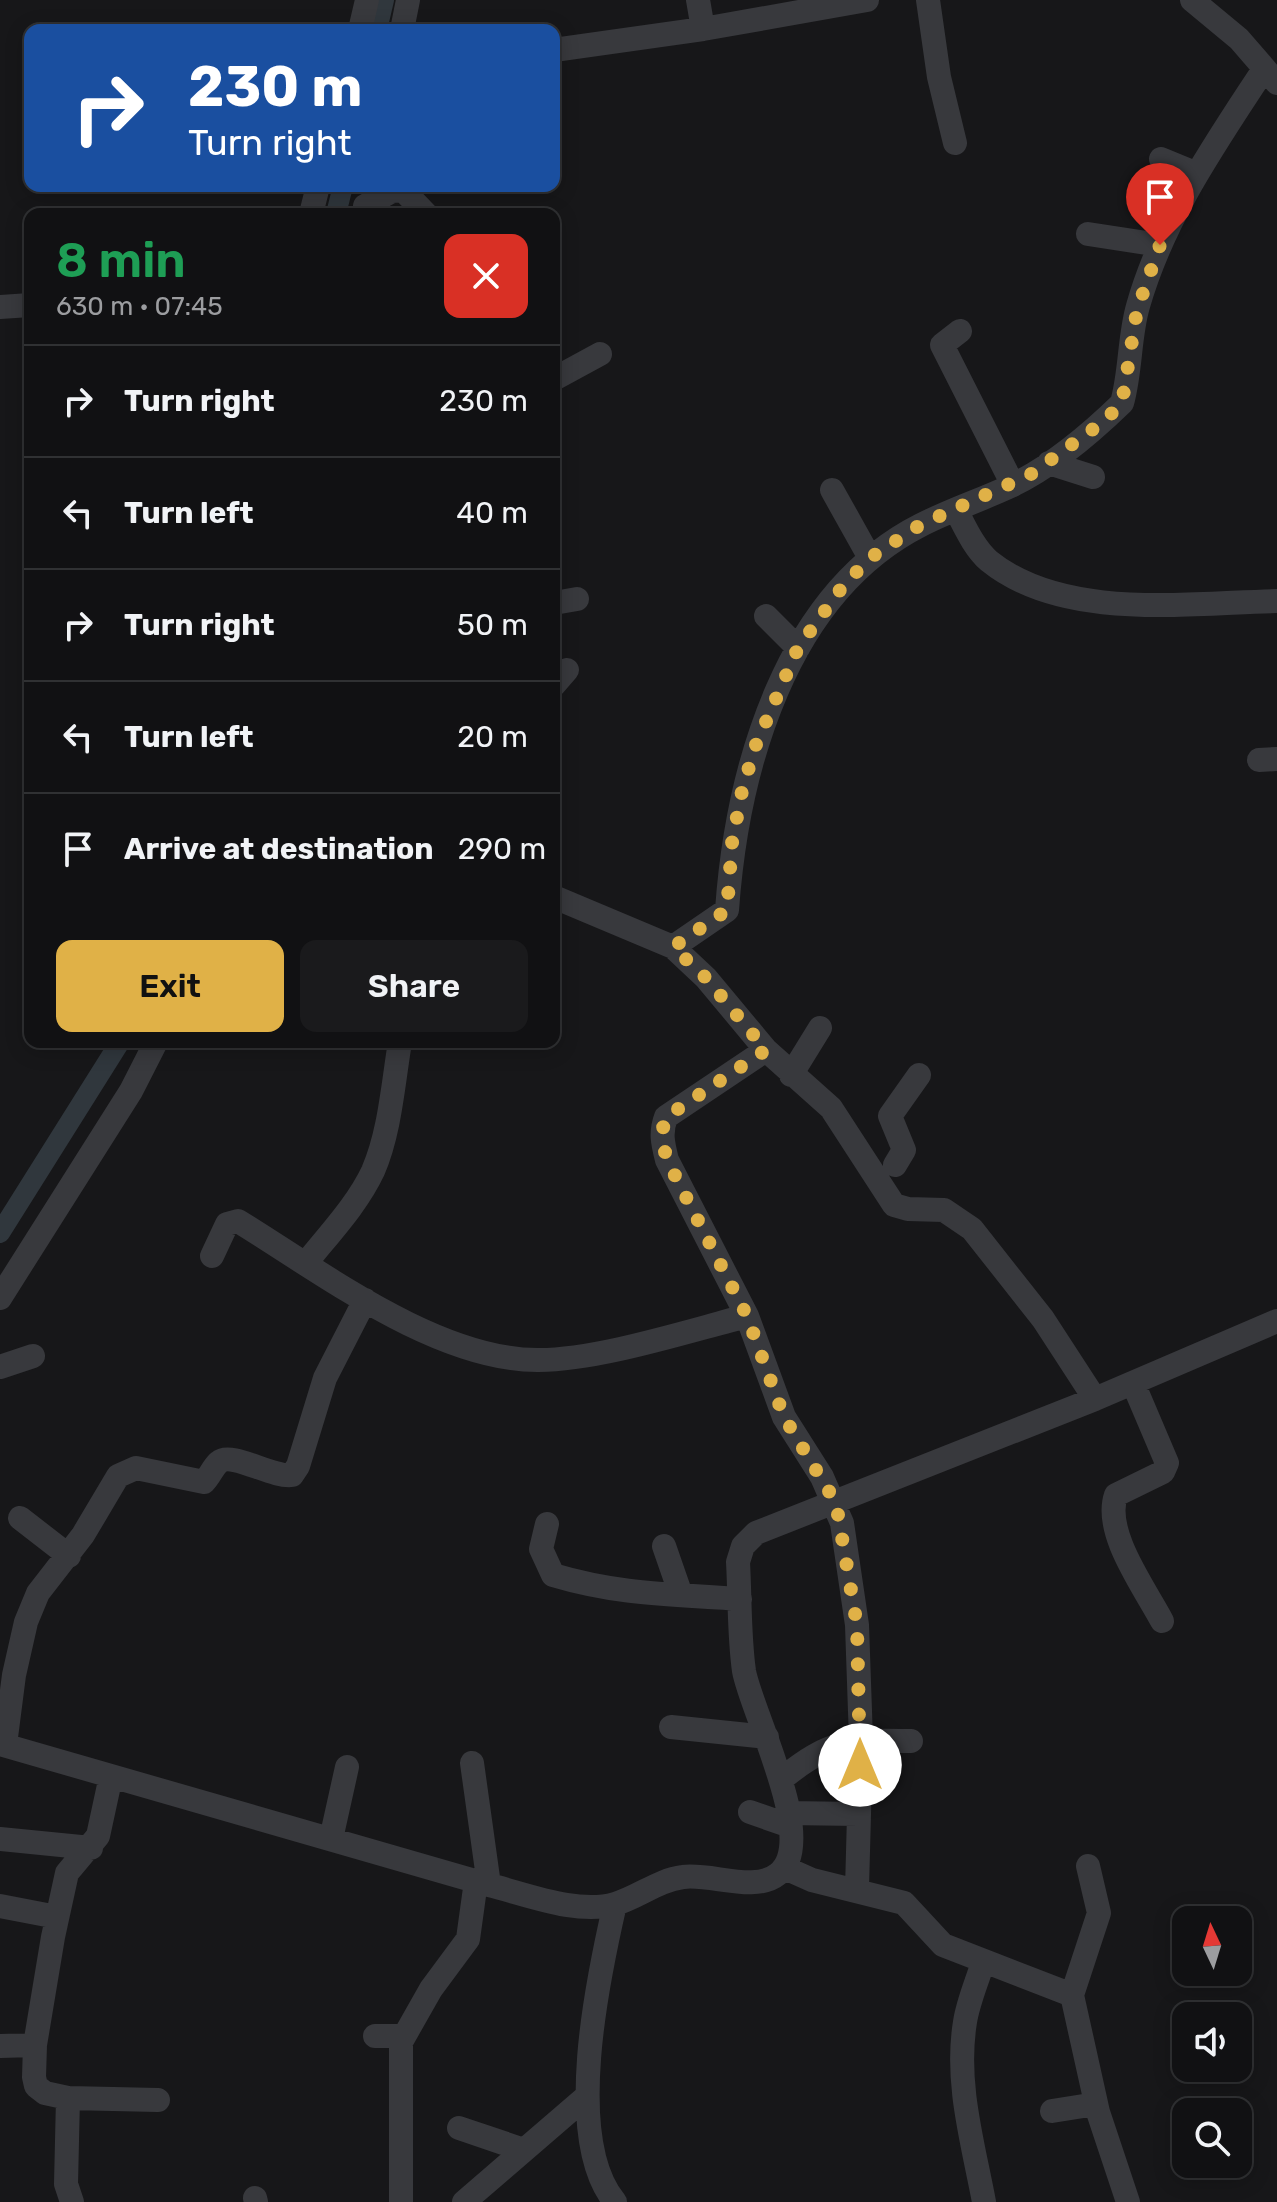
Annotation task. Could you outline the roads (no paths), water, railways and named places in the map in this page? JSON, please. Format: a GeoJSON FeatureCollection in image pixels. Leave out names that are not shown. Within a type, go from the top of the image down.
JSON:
{"type":"FeatureCollection","features":[{"type":"Feature","properties":{"kind":"street"},"geometry":{"type":"LineString","coordinates":[[361,24],[367,0]]}},
{"type":"Feature","properties":{"kind":"street"},"geometry":{"type":"LineString","coordinates":[[403,24],[408,0]]}},
{"type":"Feature","properties":{"kind":"street"},"geometry":{"type":"LineString","coordinates":[[698,0],[703,29]]}},
{"type":"Feature","properties":{"kind":"street"},"geometry":{"type":"LineString","coordinates":[[560,49],[703,29],[867,0]]}},
{"type":"Feature","properties":{"kind":"street"},"geometry":{"type":"LineString","coordinates":[[928,0],[939,77],[955,143]]}},
{"type":"Feature","properties":{"kind":"street"},"geometry":{"type":"LineString","coordinates":[[673,947],[727,910],[732,843],[755,747],[798,648],[843,586],[870,558],[920,525],[1013,485],[1049,463],[1122,403],[1137,310],[1160,245],[1195,173],[1271,76],[1239,39],[1192,0]]}},
{"type":"Feature","properties":{"kind":"street"},"geometry":{"type":"LineString","coordinates":[[1161,159],[1195,173]]}},
{"type":"Feature","properties":{"kind":"street"},"geometry":{"type":"LineString","coordinates":[[366,202],[390,192]]}},
{"type":"Feature","properties":{"kind":"street"},"geometry":{"type":"LineString","coordinates":[[405,192],[420,208]]}},
{"type":"Feature","properties":{"kind":"street"},"geometry":{"type":"LineString","coordinates":[[1088,234],[1160,245]]}},
{"type":"Feature","properties":{"kind":"street"},"geometry":{"type":"LineString","coordinates":[[0,307],[24,305]]}},
{"type":"Feature","properties":{"kind":"street"},"geometry":{"type":"LineString","coordinates":[[960,331],[942,345],[1013,485]]}},
{"type":"Feature","properties":{"kind":"street"},"geometry":{"type":"LineString","coordinates":[[560,376],[600,354]]}},
{"type":"Feature","properties":{"kind":"street"},"geometry":{"type":"LineString","coordinates":[[1049,463],[1093,477]]}},
{"type":"Feature","properties":{"kind":"street"},"geometry":{"type":"LineString","coordinates":[[832,490],[870,558]]}},
{"type":"Feature","properties":{"kind":"street"},"geometry":{"type":"LineString","coordinates":[[956,510],[974,544],[988,560],[1007,573],[1064,597],[1100,603],[1277,601]]}},
{"type":"Feature","properties":{"kind":"street"},"geometry":{"type":"LineString","coordinates":[[766,616],[798,648]]}},
{"type":"Feature","properties":{"kind":"street"},"geometry":{"type":"LineString","coordinates":[[560,900],[673,947],[706,978],[766,1050],[831,1108],[886,1172],[894,1205],[908,1209],[944,1210],[972,1229],[1043,1319],[1095,1399]]}},
{"type":"Feature","properties":{"kind":"street"},"geometry":{"type":"LineString","coordinates":[[791,1075],[820,1028]]}},
{"type":"Feature","properties":{"kind":"street"},"geometry":{"type":"LineString","coordinates":[[0,1298],[131,1091],[153,1048]]}},
{"type":"Feature","properties":{"kind":"street"},"geometry":{"type":"LineString","coordinates":[[306,1263],[357,1198],[373,1170],[384,1134],[399,1048]]}},
{"type":"Feature","properties":{"kind":"street"},"geometry":{"type":"LineString","coordinates":[[766,1050],[666,1117],[661,1129],[667,1160],[747,1316],[784,1417],[836,1503],[857,1625],[861,1740],[857,1889]]}},
{"type":"Feature","properties":{"kind":"street"},"geometry":{"type":"LineString","coordinates":[[886,1172],[904,1150],[890,1116],[919,1075]]}},
{"type":"Feature","properties":{"kind":"street"},"geometry":{"type":"LineString","coordinates":[[212,1256],[231,1220],[365,1300],[437,1337],[487,1352],[538,1361],[595,1352],[747,1316]]}},
{"type":"Feature","properties":{"kind":"street"},"geometry":{"type":"LineString","coordinates":[[365,1300],[325,1378],[298,1466],[292,1475],[282,1477],[230,1458],[220,1461],[204,1482],[136,1468],[126,1469],[118,1476],[69,1556],[38,1593],[26,1622],[2,1744],[483,1883],[571,1904],[615,1904],[678,1877],[701,1875],[758,1882],[776,1877],[785,1868],[789,1820],[783,1778],[744,1673],[738,1562],[743,1546],[756,1533],[1095,1399],[1277,1321]]}},
{"type":"Feature","properties":{"kind":"street"},"geometry":{"type":"LineString","coordinates":[[0,1367],[33,1356]]}},
{"type":"Feature","properties":{"kind":"street"},"geometry":{"type":"LineString","coordinates":[[1133,1383],[1167,1463],[1163,1472],[1116,1495],[1111,1509],[1113,1528],[1162,1621]]}},
{"type":"Feature","properties":{"kind":"street"},"geometry":{"type":"LineString","coordinates":[[20,1518],[69,1556]]}},
{"type":"Feature","properties":{"kind":"street"},"geometry":{"type":"LineString","coordinates":[[547,1524],[541,1549],[553,1575],[614,1591],[740,1599]]}},
{"type":"Feature","properties":{"kind":"street"},"geometry":{"type":"LineString","coordinates":[[664,1546],[681,1595]]}},
{"type":"Feature","properties":{"kind":"street"},"geometry":{"type":"LineString","coordinates":[[671,1727],[767,1737]]}},
{"type":"Feature","properties":{"kind":"street"},"geometry":{"type":"LineString","coordinates":[[783,1778],[815,1752],[861,1740],[911,1741]]}},
{"type":"Feature","properties":{"kind":"street"},"geometry":{"type":"LineString","coordinates":[[398,2202],[404,2036],[431,1989],[468,1939],[483,1883],[472,1763]]}},
{"type":"Feature","properties":{"kind":"street"},"geometry":{"type":"LineString","coordinates":[[331,1839],[347,1767]]}},
{"type":"Feature","properties":{"kind":"street"},"geometry":{"type":"LineString","coordinates":[[111,1776],[98,1836],[67,1873],[35,2045],[36,2086],[45,2093],[68,2098],[158,2100]]}},
{"type":"Feature","properties":{"kind":"street"},"geometry":{"type":"LineString","coordinates":[[750,1812],[789,1820],[858,1814]]}},
{"type":"Feature","properties":{"kind":"street"},"geometry":{"type":"LineString","coordinates":[[0,1839],[91,1848]]}},
{"type":"Feature","properties":{"kind":"street"},"geometry":{"type":"LineString","coordinates":[[1088,1866],[1099,1913],[1080,1960],[1072,1995],[1096,2104],[1128,2202]]}},
{"type":"Feature","properties":{"kind":"street"},"geometry":{"type":"LineString","coordinates":[[785,1868],[812,1880],[904,1903],[943,1945],[1072,1995]]}},
{"type":"Feature","properties":{"kind":"street"},"geometry":{"type":"LineString","coordinates":[[615,1904],[602,1967],[587,2096],[590,2143],[605,2190],[615,2202]]}},
{"type":"Feature","properties":{"kind":"street"},"geometry":{"type":"LineString","coordinates":[[0,1906],[57,1917]]}},
{"type":"Feature","properties":{"kind":"street"},"geometry":{"type":"LineString","coordinates":[[983,1962],[965,2020],[962,2063],[964,2100],[984,2202]]}},
{"type":"Feature","properties":{"kind":"street"},"geometry":{"type":"LineString","coordinates":[[375,2036],[404,2036]]}},
{"type":"Feature","properties":{"kind":"street"},"geometry":{"type":"LineString","coordinates":[[0,2046],[35,2045]]}},
{"type":"Feature","properties":{"kind":"street"},"geometry":{"type":"LineString","coordinates":[[464,2202],[587,2096]]}},
{"type":"Feature","properties":{"kind":"street"},"geometry":{"type":"LineString","coordinates":[[68,2098],[66,2184],[72,2202]]}},
{"type":"Feature","properties":{"kind":"street"},"geometry":{"type":"LineString","coordinates":[[1052,2111],[1096,2104]]}},
{"type":"Feature","properties":{"kind":"street"},"geometry":{"type":"LineString","coordinates":[[459,2128],[524,2150]]}},
{"type":"Feature","properties":{"kind":"waterway"},"geometry":{"type":"LineString","coordinates":[[378,24],[384,0]]}},
{"type":"Feature","properties":{"kind":"waterway"},"geometry":{"type":"LineString","coordinates":[[338,208],[342,192]]}},
{"type":"Feature","properties":{"kind":"waterway"},"geometry":{"type":"LineString","coordinates":[[0,1233],[116,1048]]}}]}
